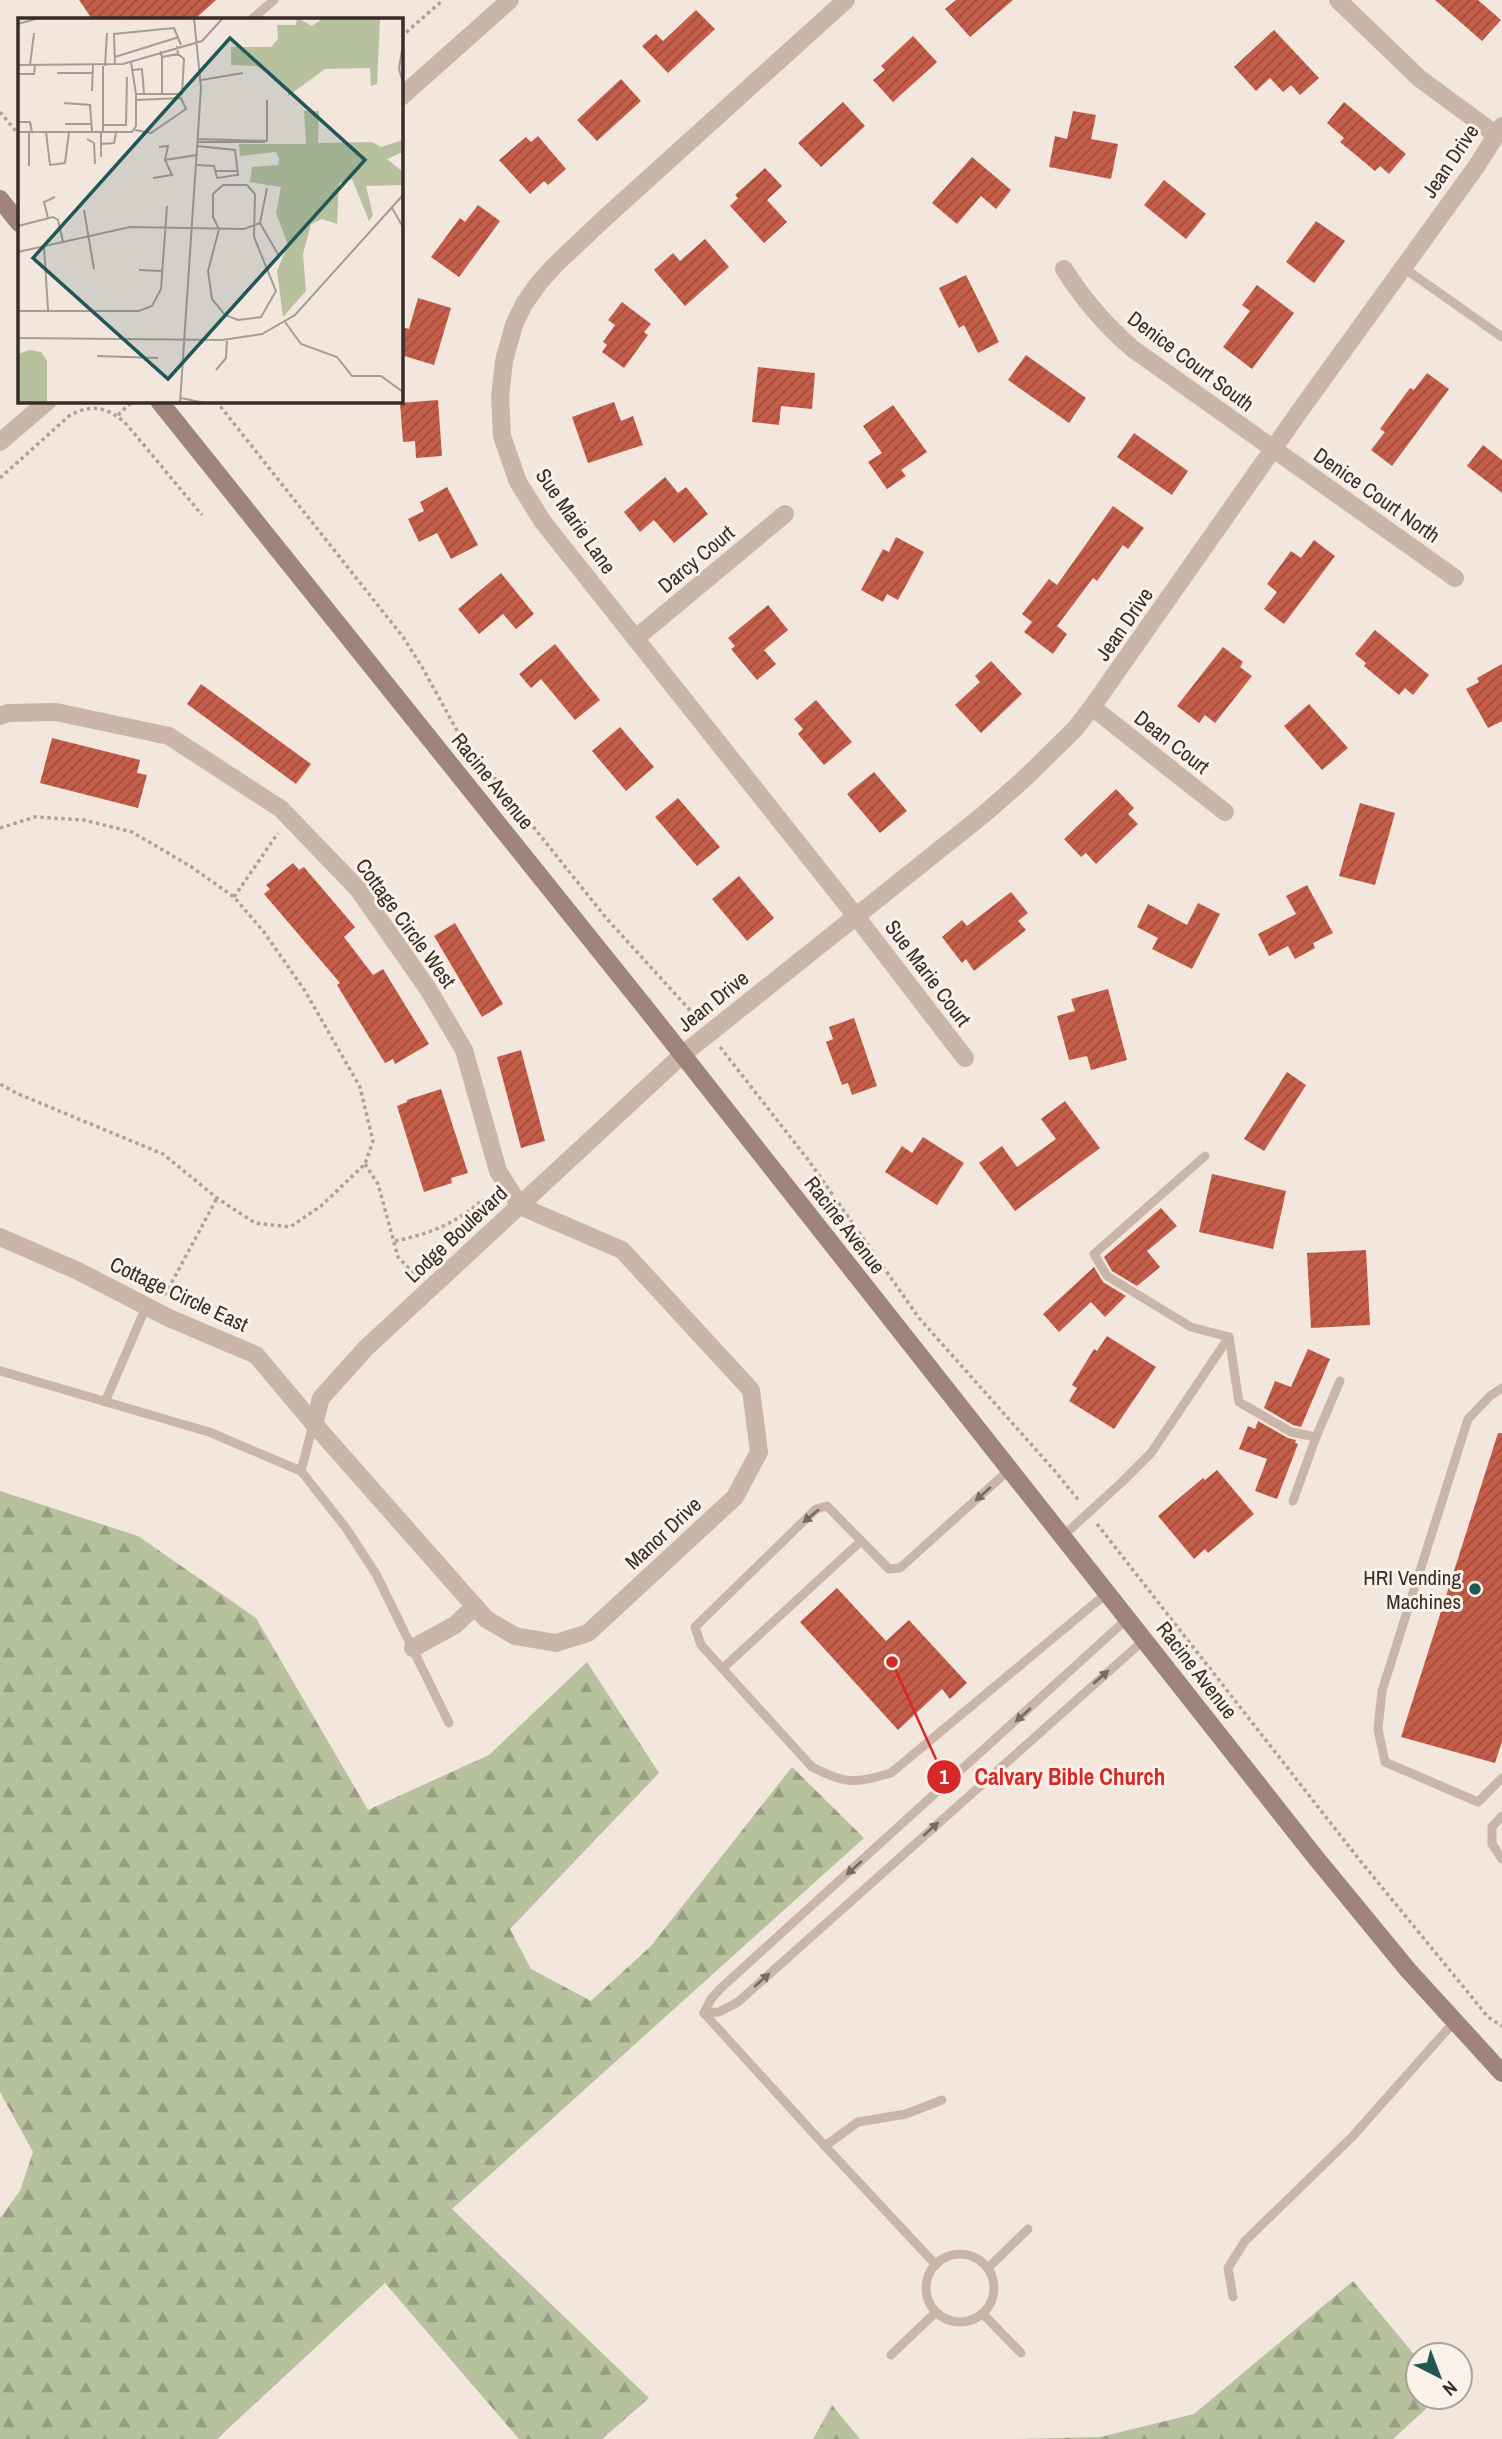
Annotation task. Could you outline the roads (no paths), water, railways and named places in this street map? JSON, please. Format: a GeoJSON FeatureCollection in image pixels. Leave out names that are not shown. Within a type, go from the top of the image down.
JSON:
{"type":"FeatureCollection","features":[{"type":"Feature","properties":{"kind":"main road"},"geometry":{"type":"LineString","coordinates":[[0,199],[18,222]]}},
{"type":"Feature","properties":{"kind":"main road","name":"Racine Avenue"},"geometry":{"type":"LineString","coordinates":[[160,402],[1011,1469],[1316,1858],[1408,1970],[1502,2073]]}},
{"type":"Feature","properties":{"kind":"street"},"geometry":{"type":"LineString","coordinates":[[402,96],[510,0]]}},
{"type":"Feature","properties":{"kind":"street","name":"Sue Marie Lane"},"geometry":{"type":"LineString","coordinates":[[846,0],[555,265],[538,284],[514,325],[504,360],[500,397],[502,436],[518,482],[543,522],[855,915]]}},
{"type":"Feature","properties":{"kind":"street"},"geometry":{"type":"LineString","coordinates":[[1338,0],[1419,78],[1499,130]]}},
{"type":"Feature","properties":{"kind":"street","name":"Jean Drive"},"geometry":{"type":"LineString","coordinates":[[682,1055],[983,815],[1025,779],[1074,730],[1476,167],[1499,130]]}},
{"type":"Feature","properties":{"kind":"street","name":"Denice Court South"},"geometry":{"type":"LineString","coordinates":[[1065,269],[1081,296],[1106,325],[1133,349],[1272,450]]}},
{"type":"Feature","properties":{"kind":"street"},"geometry":{"type":"LineString","coordinates":[[0,442],[47,402]]}},
{"type":"Feature","properties":{"kind":"street","name":"Denice Court North"},"geometry":{"type":"LineString","coordinates":[[1272,450],[1455,578]]}},
{"type":"Feature","properties":{"kind":"street","name":"Darcy Court"},"geometry":{"type":"LineString","coordinates":[[636,638],[785,514]]}},
{"type":"Feature","properties":{"kind":"street","name":"Dean Court"},"geometry":{"type":"LineString","coordinates":[[1092,707],[1225,812]]}},
{"type":"Feature","properties":{"kind":"street","name":"Cottage Circle West"},"geometry":{"type":"LineString","coordinates":[[0,716],[8,713],[56,712],[169,736],[281,808],[358,889],[428,989],[464,1050],[498,1171],[514,1212]]}},
{"type":"Feature","properties":{"kind":"street","name":"Sue Marie Court"},"geometry":{"type":"LineString","coordinates":[[855,915],[965,1058]]}},
{"type":"Feature","properties":{"kind":"street","name":"Lodge Boulevard"},"geometry":{"type":"LineString","coordinates":[[314,1424],[321,1398],[366,1348],[682,1055]]}},
{"type":"Feature","properties":{"kind":"street","name":"Manor Drive"},"geometry":{"type":"LineString","coordinates":[[314,1424],[486,1619],[516,1636],[556,1643],[588,1633],[735,1497],[759,1452],[751,1390],[622,1250],[514,1212]]}},
{"type":"Feature","properties":{"kind":"street","name":"Cottage Circle East"},"geometry":{"type":"LineString","coordinates":[[0,1237],[78,1271],[151,1309],[256,1355],[314,1424]]}},
{"type":"Feature","properties":{"kind":"street"},"geometry":{"type":"LineString","coordinates":[[413,1648],[455,1625],[475,1606]]}},
{"type":"Feature","properties":{"kind":"lane"},"geometry":{"type":"LineString","coordinates":[[253,18],[274,0]]}},
{"type":"Feature","properties":{"kind":"lane"},"geometry":{"type":"LineString","coordinates":[[1404,268],[1502,337]]}},
{"type":"Feature","properties":{"kind":"lane"},"geometry":{"type":"LineString","coordinates":[[1205,1156],[1094,1254],[1107,1276],[1191,1327],[1229,1337]]}},
{"type":"Feature","properties":{"kind":"lane"},"geometry":{"type":"LineString","coordinates":[[105,1402],[151,1309]]}},
{"type":"Feature","properties":{"kind":"lane"},"geometry":{"type":"LineString","coordinates":[[1229,1337],[1239,1402],[1291,1432],[1316,1437]]}},
{"type":"Feature","properties":{"kind":"lane"},"geometry":{"type":"LineString","coordinates":[[1063,1536],[1151,1453],[1229,1337]]}},
{"type":"Feature","properties":{"kind":"lane"},"geometry":{"type":"LineString","coordinates":[[1,1371],[209,1432],[301,1471],[346,1528],[376,1574],[449,1723]]}},
{"type":"Feature","properties":{"kind":"lane"},"geometry":{"type":"LineString","coordinates":[[1293,1501],[1340,1381]]}},
{"type":"Feature","properties":{"kind":"lane"},"geometry":{"type":"LineString","coordinates":[[1502,1388],[1490,1396],[1468,1419],[1382,1691],[1378,1729],[1385,1762],[1478,1802],[1502,1778]]}},
{"type":"Feature","properties":{"kind":"lane","name":"Lodge Boulevard"},"geometry":{"type":"LineString","coordinates":[[301,1471],[314,1424]]}},
{"type":"Feature","properties":{"kind":"lane"},"geometry":{"type":"LineString","coordinates":[[1011,1469],[900,1568],[889,1569],[827,1506],[816,1509],[695,1627],[701,1645],[812,1767],[835,1779],[858,1782],[891,1773],[1107,1593]]}},
{"type":"Feature","properties":{"kind":"lane"},"geometry":{"type":"LineString","coordinates":[[723,1668],[861,1541]]}},
{"type":"Feature","properties":{"kind":"lane"},"geometry":{"type":"LineString","coordinates":[[704,2013],[721,1988],[1128,1619]]}},
{"type":"Feature","properties":{"kind":"lane"},"geometry":{"type":"LineString","coordinates":[[704,2013],[719,2012],[738,2002],[1144,1640]]}},
{"type":"Feature","properties":{"kind":"lane"},"geometry":{"type":"LineString","coordinates":[[1502,1816],[1492,1826],[1492,1844],[1502,1859]]}},
{"type":"Feature","properties":{"kind":"lane"},"geometry":{"type":"LineString","coordinates":[[704,2013],[936,2264]]}},
{"type":"Feature","properties":{"kind":"lane"},"geometry":{"type":"LineString","coordinates":[[1233,2297],[1228,2268],[1245,2241],[1352,2137],[1454,2022]]}},
{"type":"Feature","properties":{"kind":"lane"},"geometry":{"type":"LineString","coordinates":[[825,2146],[858,2122],[906,2114],[942,2100]]}},
{"type":"Feature","properties":{"kind":"lane"},"geometry":{"type":"LineString","coordinates":[[988,2269],[1028,2229]]}},
{"type":"Feature","properties":{"kind":"lane"},"geometry":{"type":"LineString","coordinates":[[966,2255],[988,2269],[994,2284],[994,2295],[983,2314],[962,2322],[950,2321],[936,2312],[928,2297],[926,2285],[936,2264],[945,2258],[966,2255]]}},
{"type":"Feature","properties":{"kind":"lane"},"geometry":{"type":"LineString","coordinates":[[891,2355],[936,2312]]}},
{"type":"Feature","properties":{"kind":"lane"},"geometry":{"type":"LineString","coordinates":[[983,2314],[1021,2353]]}},
{"type":"Feature","properties":{"kind":"place","name":"HRI Vending Machines"},"geometry":{"type":"Point","coordinates":[1475,1589]}},
{"type":"Feature","properties":{"kind":"place","name":"Calvary Bible Church"},"geometry":{"type":"Point","coordinates":[892,1662]}}]}
